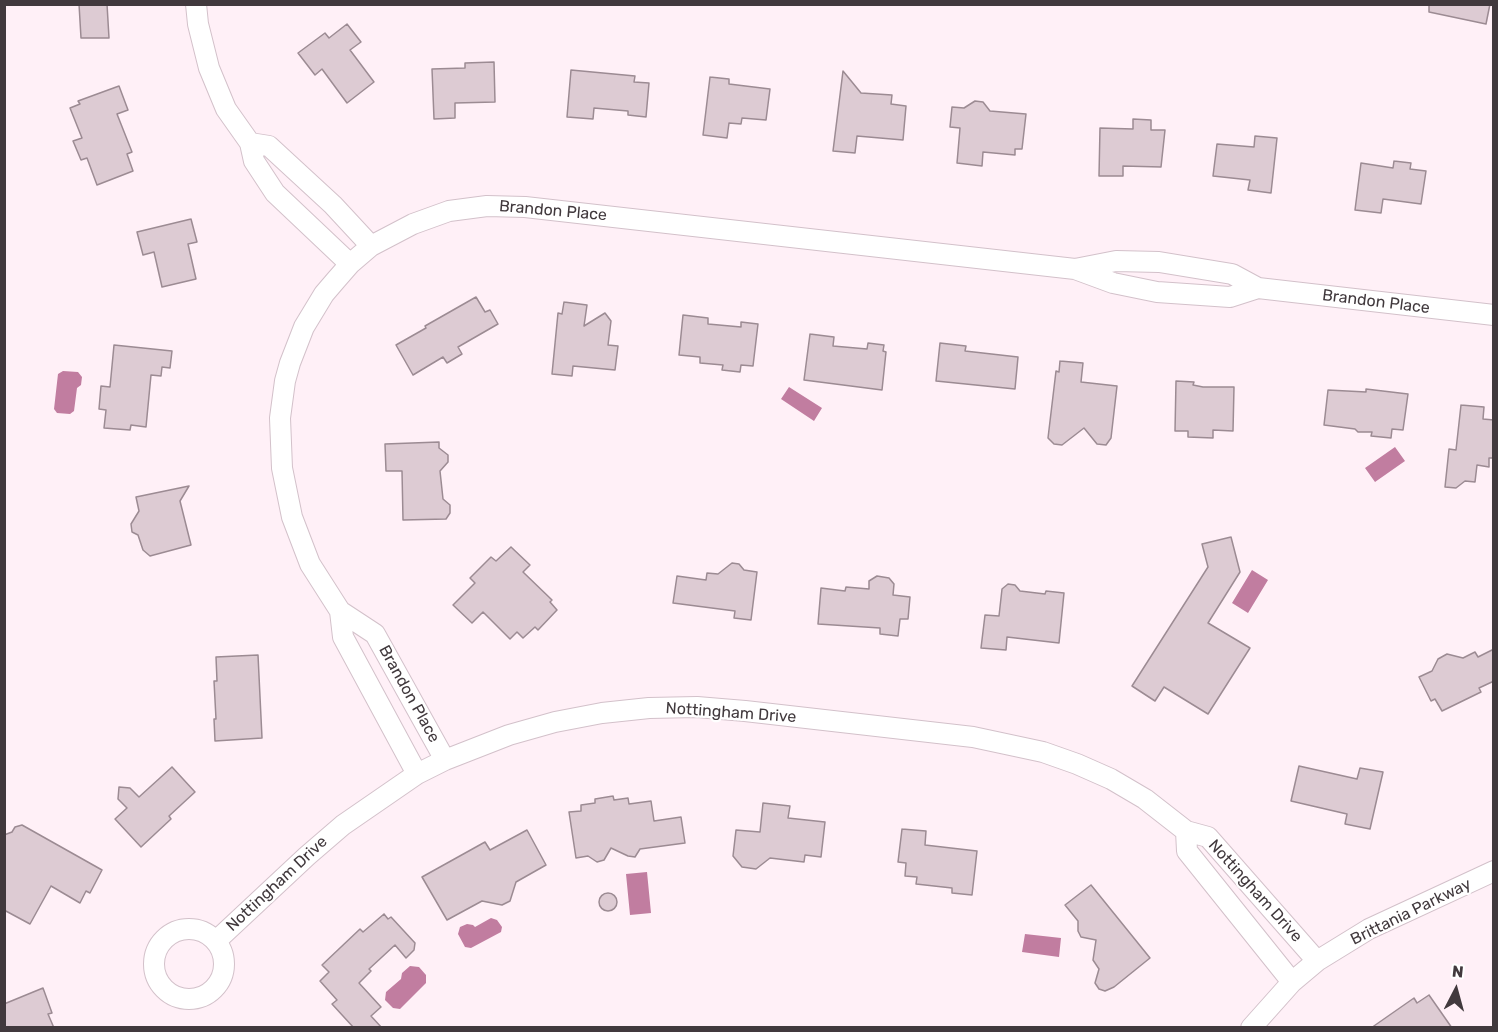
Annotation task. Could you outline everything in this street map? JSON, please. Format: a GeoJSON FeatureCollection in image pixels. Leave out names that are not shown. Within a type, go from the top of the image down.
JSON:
{"type":"FeatureCollection","features":[{"type":"Feature","properties":{"kind":"street"},"geometry":{"type":"LineString","coordinates":[[196,4],[202,46],[212,78],[226,109],[250,142],[254,161],[275,193],[350,264]]}},
{"type":"Feature","properties":{"kind":"street"},"geometry":{"type":"LineString","coordinates":[[250,142],[269,146],[333,205],[371,246]]}},
{"type":"Feature","properties":{"kind":"street","name":"Brandon Place"},"geometry":{"type":"LineString","coordinates":[[445,760],[375,634],[340,611],[310,564],[292,517],[282,468],[280,418],[290,363],[304,327],[324,294],[350,264],[371,246],[412,224],[449,212],[487,206],[525,207],[1075,269],[1113,283],[1157,292],[1230,297],[1258,288]]}},
{"type":"Feature","properties":{"kind":"street","name":"Brandon Place"},"geometry":{"type":"LineString","coordinates":[[1075,269],[1116,261],[1159,262],[1233,274],[1258,288],[1494,315]]}},
{"type":"Feature","properties":{"kind":"street","name":"Brandon Place"},"geometry":{"type":"LineString","coordinates":[[340,611],[343,637],[417,774]]}},
{"type":"Feature","properties":{"kind":"street","name":"Nottingham Drive"},"geometry":{"type":"LineString","coordinates":[[216,941],[306,856],[343,825],[417,774],[445,760],[509,735],[555,722],[602,713],[697,707],[973,737],[1043,752],[1111,778],[1145,799],[1186,831],[1208,837],[1317,962]]}},
{"type":"Feature","properties":{"kind":"street","name":"Nottingham Drive"},"geometry":{"type":"LineString","coordinates":[[1186,831],[1187,851],[1292,982]]}},
{"type":"Feature","properties":{"kind":"street","name":"Brittania Parkway"},"geometry":{"type":"LineString","coordinates":[[1251,1028],[1292,982],[1317,962],[1369,929],[1494,871]]}},
{"type":"Feature","properties":{"kind":"shaded area"},"geometry":{"type":"Polygon","coordinates":[[[63,371],[78,372],[82,377],[81,385],[77,388],[74,411],[70,414],[57,413],[54,409],[58,374],[63,371]]]}},
{"type":"Feature","properties":{"kind":"shaded area"},"geometry":{"type":"Polygon","coordinates":[[[789,387],[822,408],[814,421],[781,399],[789,387]]]}},
{"type":"Feature","properties":{"kind":"shaded area"},"geometry":{"type":"Polygon","coordinates":[[[1395,447],[1405,461],[1375,482],[1365,468],[1395,447]]]}},
{"type":"Feature","properties":{"kind":"shaded area"},"geometry":{"type":"Polygon","coordinates":[[[1252,570],[1268,580],[1248,613],[1232,603],[1252,570]]]}},
{"type":"Feature","properties":{"kind":"shaded area"},"geometry":{"type":"Polygon","coordinates":[[[647,872],[651,913],[630,915],[626,874],[647,872]]]}},
{"type":"Feature","properties":{"kind":"shaded area"},"geometry":{"type":"Polygon","coordinates":[[[491,918],[497,920],[502,927],[501,932],[471,948],[465,947],[458,934],[460,927],[467,924],[475,927],[491,918]]]}},
{"type":"Feature","properties":{"kind":"shaded area"},"geometry":{"type":"Polygon","coordinates":[[[1025,934],[1061,938],[1059,957],[1022,952],[1025,934]]]}},
{"type":"Feature","properties":{"kind":"shaded area"},"geometry":{"type":"Polygon","coordinates":[[[410,966],[419,967],[426,975],[426,983],[400,1009],[393,1008],[385,1000],[386,992],[401,979],[402,973],[410,966]]]}},
{"type":"Feature","properties":{"kind":"building"},"geometry":{"type":"Polygon","coordinates":[[[79,4],[107,4],[109,38],[81,38],[79,4]]]}},
{"type":"Feature","properties":{"kind":"building"},"geometry":{"type":"Polygon","coordinates":[[[1429,4],[1490,4],[1486,24],[1429,12],[1429,4]]]}},
{"type":"Feature","properties":{"kind":"building"},"geometry":{"type":"Polygon","coordinates":[[[347,24],[361,42],[350,50],[374,82],[347,103],[322,69],[315,75],[298,53],[325,33],[329,38],[347,24]]]}},
{"type":"Feature","properties":{"kind":"building"},"geometry":{"type":"Polygon","coordinates":[[[494,62],[495,102],[455,103],[455,118],[434,119],[432,69],[465,68],[465,63],[494,62]]]}},
{"type":"Feature","properties":{"kind":"building"},"geometry":{"type":"Polygon","coordinates":[[[571,70],[635,76],[634,82],[649,83],[646,117],[628,115],[628,111],[594,108],[593,119],[567,117],[571,70]]]}},
{"type":"Feature","properties":{"kind":"building"},"geometry":{"type":"Polygon","coordinates":[[[843,71],[861,93],[892,95],[891,104],[906,106],[903,140],[857,136],[855,153],[833,151],[843,71]]]}},
{"type":"Feature","properties":{"kind":"building"},"geometry":{"type":"Polygon","coordinates":[[[710,77],[729,79],[729,84],[770,89],[766,120],[742,118],[741,124],[729,123],[727,138],[703,135],[710,77]]]}},
{"type":"Feature","properties":{"kind":"building"},"geometry":{"type":"Polygon","coordinates":[[[119,86],[128,110],[117,114],[132,152],[127,154],[133,171],[97,185],[87,158],[81,160],[73,141],[82,138],[70,108],[80,104],[78,101],[119,86]]]}},
{"type":"Feature","properties":{"kind":"building"},"geometry":{"type":"Polygon","coordinates":[[[975,101],[983,102],[990,111],[1026,114],[1022,149],[1015,149],[1015,155],[983,152],[982,166],[957,163],[960,128],[950,127],[952,107],[964,108],[975,101]]]}},
{"type":"Feature","properties":{"kind":"building"},"geometry":{"type":"Polygon","coordinates":[[[1133,119],[1151,120],[1151,130],[1165,130],[1161,167],[1123,166],[1123,176],[1099,176],[1100,128],[1133,129],[1133,119]]]}},
{"type":"Feature","properties":{"kind":"building"},"geometry":{"type":"Polygon","coordinates":[[[1255,136],[1277,138],[1271,193],[1248,190],[1250,180],[1213,176],[1217,144],[1254,147],[1255,136]]]}},
{"type":"Feature","properties":{"kind":"building"},"geometry":{"type":"Polygon","coordinates":[[[1394,161],[1411,163],[1410,169],[1426,171],[1421,204],[1383,199],[1381,213],[1355,210],[1361,163],[1393,168],[1394,161]]]}},
{"type":"Feature","properties":{"kind":"building"},"geometry":{"type":"Polygon","coordinates":[[[191,219],[197,242],[188,244],[196,279],[162,287],[154,252],[143,255],[137,232],[191,219]]]}},
{"type":"Feature","properties":{"kind":"building"},"geometry":{"type":"Polygon","coordinates":[[[476,297],[485,312],[490,310],[498,324],[458,347],[462,354],[447,363],[443,357],[413,375],[396,345],[476,297]]]}},
{"type":"Feature","properties":{"kind":"building"},"geometry":{"type":"Polygon","coordinates":[[[564,302],[587,305],[584,326],[605,313],[611,321],[608,345],[618,346],[615,370],[573,366],[572,376],[552,374],[558,313],[562,314],[564,302]]]}},
{"type":"Feature","properties":{"kind":"building"},"geometry":{"type":"Polygon","coordinates":[[[683,315],[708,318],[708,324],[741,327],[741,322],[758,324],[753,366],[741,365],[740,372],[722,370],[723,365],[700,363],[700,357],[679,355],[683,315]]]}},
{"type":"Feature","properties":{"kind":"building"},"geometry":{"type":"Polygon","coordinates":[[[810,334],[834,337],[833,346],[867,349],[868,343],[884,345],[883,351],[886,352],[882,390],[804,380],[810,334]]]}},
{"type":"Feature","properties":{"kind":"building"},"geometry":{"type":"Polygon","coordinates":[[[940,343],[966,346],[965,351],[1018,357],[1015,389],[936,381],[940,343]]]}},
{"type":"Feature","properties":{"kind":"building"},"geometry":{"type":"Polygon","coordinates":[[[114,345],[172,351],[170,368],[162,367],[161,376],[151,375],[146,427],[131,425],[130,430],[104,428],[106,410],[99,409],[101,386],[110,387],[114,345]]]}},
{"type":"Feature","properties":{"kind":"building"},"geometry":{"type":"Polygon","coordinates":[[[1060,361],[1083,363],[1081,382],[1117,386],[1111,438],[1106,445],[1097,444],[1084,428],[1062,445],[1054,444],[1048,438],[1056,371],[1059,372],[1060,361]]]}},
{"type":"Feature","properties":{"kind":"building"},"geometry":{"type":"Polygon","coordinates":[[[1176,381],[1194,382],[1193,385],[1203,387],[1234,387],[1233,431],[1213,430],[1213,438],[1188,437],[1188,431],[1175,431],[1176,381]]]}},
{"type":"Feature","properties":{"kind":"building"},"geometry":{"type":"Polygon","coordinates":[[[1366,389],[1408,394],[1403,430],[1392,429],[1391,438],[1371,436],[1372,432],[1358,432],[1355,429],[1324,425],[1328,390],[1366,392],[1366,389]]]}},
{"type":"Feature","properties":{"kind":"building"},"geometry":{"type":"Polygon","coordinates":[[[1461,405],[1484,407],[1483,419],[1494,420],[1494,458],[1489,458],[1489,467],[1477,465],[1475,482],[1465,481],[1456,488],[1445,487],[1449,449],[1456,450],[1461,405]]]}},
{"type":"Feature","properties":{"kind":"building"},"geometry":{"type":"Polygon","coordinates":[[[439,442],[439,448],[448,455],[448,462],[440,471],[443,499],[450,505],[450,513],[446,519],[403,520],[402,471],[386,471],[385,444],[439,442]]]}},
{"type":"Feature","properties":{"kind":"building"},"geometry":{"type":"Polygon","coordinates":[[[189,486],[180,501],[191,545],[150,556],[143,550],[138,535],[132,532],[131,524],[139,511],[136,497],[189,486]]]}},
{"type":"Feature","properties":{"kind":"building"},"geometry":{"type":"Polygon","coordinates":[[[1231,537],[1240,572],[1208,623],[1250,648],[1208,714],[1164,687],[1155,701],[1132,686],[1208,567],[1202,544],[1231,537]]]}},
{"type":"Feature","properties":{"kind":"building"},"geometry":{"type":"Polygon","coordinates":[[[511,547],[530,565],[523,572],[552,600],[550,602],[557,610],[538,630],[535,627],[523,638],[517,632],[510,639],[483,612],[472,623],[453,605],[475,583],[470,578],[491,557],[496,561],[511,547]]]}},
{"type":"Feature","properties":{"kind":"building"},"geometry":{"type":"Polygon","coordinates":[[[732,563],[739,564],[744,570],[757,572],[751,620],[734,618],[735,611],[673,603],[677,576],[706,580],[707,573],[718,574],[732,563]]]}},
{"type":"Feature","properties":{"kind":"building"},"geometry":{"type":"Polygon","coordinates":[[[877,576],[889,578],[894,584],[893,595],[910,597],[908,619],[900,619],[898,636],[880,634],[880,628],[818,624],[821,588],[845,591],[846,587],[869,589],[869,581],[877,576]]]}},
{"type":"Feature","properties":{"kind":"building"},"geometry":{"type":"Polygon","coordinates":[[[1008,584],[1015,585],[1020,591],[1045,594],[1046,591],[1064,593],[1059,643],[1007,637],[1006,650],[981,648],[985,615],[999,616],[1002,589],[1008,584]]]}},
{"type":"Feature","properties":{"kind":"building"},"geometry":{"type":"Polygon","coordinates":[[[1494,649],[1494,681],[1479,688],[1481,692],[1442,711],[1435,699],[1431,701],[1419,677],[1432,671],[1438,659],[1447,654],[1463,658],[1475,652],[1478,657],[1494,649]]]}},
{"type":"Feature","properties":{"kind":"building"},"geometry":{"type":"Polygon","coordinates":[[[258,655],[262,738],[215,741],[216,657],[258,655]]]}},
{"type":"Feature","properties":{"kind":"building"},"geometry":{"type":"Polygon","coordinates":[[[1299,766],[1357,779],[1360,768],[1383,772],[1370,829],[1345,824],[1347,814],[1291,801],[1299,766]]]}},
{"type":"Feature","properties":{"kind":"building"},"geometry":{"type":"Polygon","coordinates":[[[172,767],[195,792],[141,847],[115,819],[127,808],[118,799],[119,787],[130,788],[139,797],[172,767]]]}},
{"type":"Feature","properties":{"kind":"building"},"geometry":{"type":"Polygon","coordinates":[[[613,796],[614,800],[628,798],[629,804],[651,801],[654,821],[681,817],[685,843],[640,849],[635,857],[611,848],[604,860],[597,862],[588,856],[576,858],[569,812],[581,811],[581,805],[595,803],[595,799],[613,796]]]}},
{"type":"Feature","properties":{"kind":"building"},"geometry":{"type":"Polygon","coordinates":[[[763,803],[790,806],[788,818],[825,822],[821,857],[805,855],[804,862],[770,858],[756,869],[742,867],[733,856],[736,830],[760,832],[763,803]]]}},
{"type":"Feature","properties":{"kind":"building"},"geometry":{"type":"Polygon","coordinates":[[[22,825],[102,870],[90,893],[86,891],[80,903],[51,886],[30,924],[4,910],[4,835],[22,825]]]}},
{"type":"Feature","properties":{"kind":"building"},"geometry":{"type":"Polygon","coordinates":[[[902,829],[926,831],[925,845],[977,851],[972,895],[952,893],[952,888],[916,884],[917,877],[905,876],[906,863],[898,862],[902,829]]]}},
{"type":"Feature","properties":{"kind":"building"},"geometry":{"type":"Polygon","coordinates":[[[527,830],[546,865],[516,882],[510,901],[502,905],[482,901],[447,920],[422,877],[485,842],[490,850],[527,830]]]}},
{"type":"Feature","properties":{"kind":"building"},"geometry":{"type":"Polygon","coordinates":[[[1091,885],[1150,958],[1114,987],[1105,991],[1099,989],[1095,983],[1099,969],[1093,960],[1096,940],[1081,937],[1078,931],[1078,921],[1065,905],[1091,885]]]}},
{"type":"Feature","properties":{"kind":"building"},"geometry":{"type":"Polygon","coordinates":[[[608,893],[614,896],[617,902],[614,908],[608,911],[602,908],[599,902],[602,896],[608,893]]]}},
{"type":"Feature","properties":{"kind":"building"},"geometry":{"type":"Polygon","coordinates":[[[384,914],[388,919],[391,917],[415,943],[414,950],[406,958],[395,945],[369,969],[371,971],[359,983],[381,1007],[371,1016],[382,1028],[354,1028],[332,1004],[337,1000],[320,981],[329,972],[322,965],[360,929],[363,932],[384,914]]]}},
{"type":"Feature","properties":{"kind":"building"},"geometry":{"type":"Polygon","coordinates":[[[43,988],[52,1013],[48,1014],[54,1028],[4,1028],[4,1004],[43,988]]]}},
{"type":"Feature","properties":{"kind":"building"},"geometry":{"type":"Polygon","coordinates":[[[1429,995],[1452,1028],[1371,1028],[1414,998],[1417,1003],[1429,995]]]}}]}
